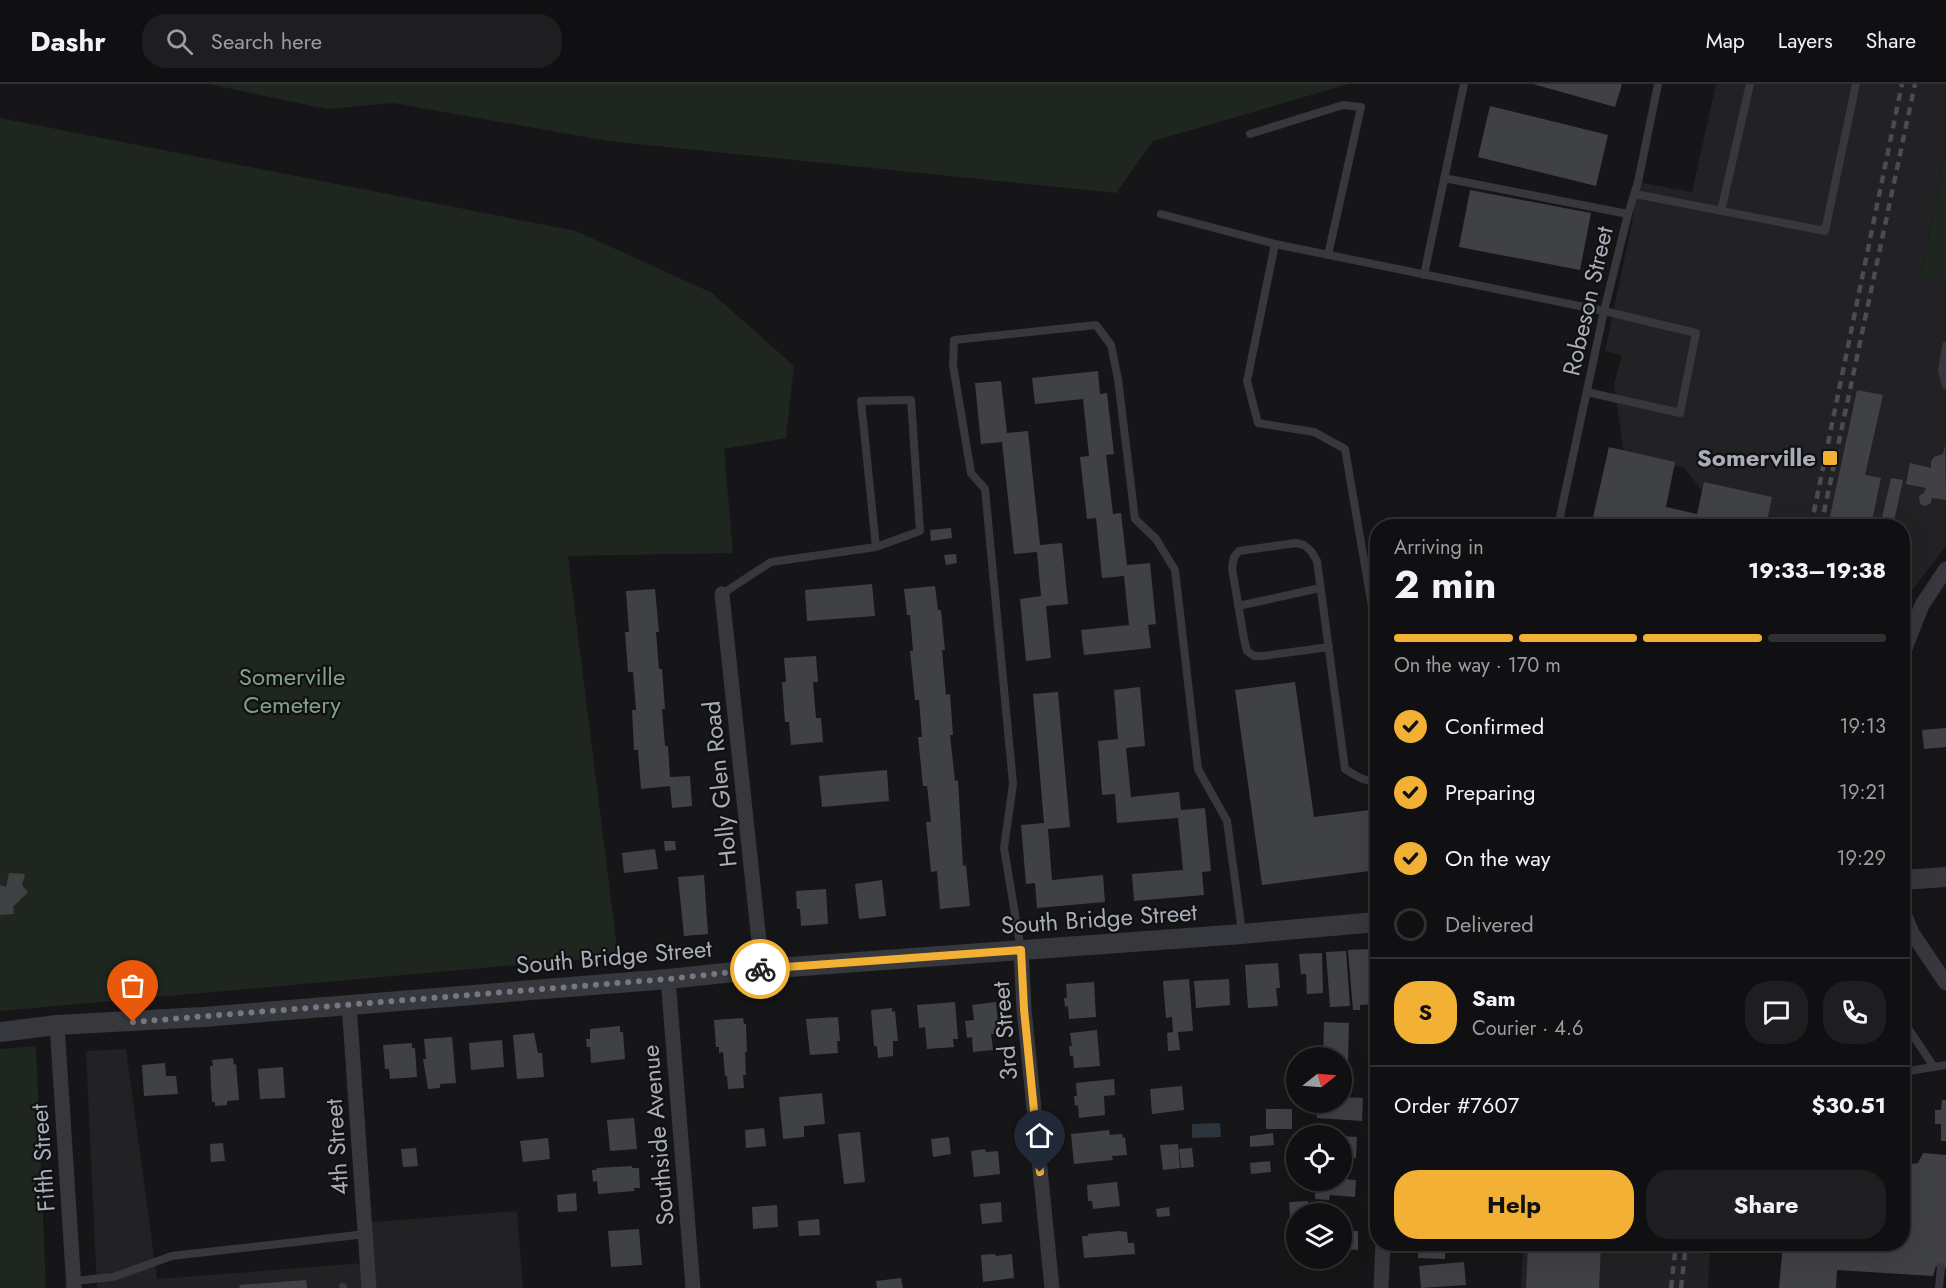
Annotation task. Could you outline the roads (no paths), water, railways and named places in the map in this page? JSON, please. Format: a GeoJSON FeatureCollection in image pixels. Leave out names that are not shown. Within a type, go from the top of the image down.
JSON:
{"type":"FeatureCollection","features":[{"type":"Feature","properties":{"kind":"street"},"geometry":{"type":"LineString","coordinates":[[1910,636],[1922,605],[1946,569]]}},
{"type":"Feature","properties":{"kind":"street","name":"Holly Glen Road"},"geometry":{"type":"LineString","coordinates":[[722,594],[762,969]]}},
{"type":"Feature","properties":{"kind":"street"},"geometry":{"type":"LineString","coordinates":[[1910,879],[1946,877]]}},
{"type":"Feature","properties":{"kind":"street","name":"South Bridge Street"},"geometry":{"type":"LineString","coordinates":[[0,1032],[57,1025],[203,1017],[668,979],[762,969],[1370,923]]}},
{"type":"Feature","properties":{"kind":"street"},"geometry":{"type":"LineString","coordinates":[[1910,928],[1946,982]]}},
{"type":"Feature","properties":{"kind":"street","name":"3rd Street"},"geometry":{"type":"LineString","coordinates":[[1021,950],[1024,1009],[1052,1288]]}},
{"type":"Feature","properties":{"kind":"street","name":"Southside Avenue"},"geometry":{"type":"LineString","coordinates":[[668,979],[693,1288]]}},
{"type":"Feature","properties":{"kind":"street","name":"4th Street"},"geometry":{"type":"LineString","coordinates":[[350,1004],[369,1288]]}},
{"type":"Feature","properties":{"kind":"street","name":"Fifth Street"},"geometry":{"type":"LineString","coordinates":[[57,1025],[74,1285]]}},
{"type":"Feature","properties":{"kind":"street"},"geometry":{"type":"LineString","coordinates":[[1381,1288],[1383,1251]]}},
{"type":"Feature","properties":{"kind":"lane"},"geometry":{"type":"LineString","coordinates":[[1424,275],[1464,84]]}},
{"type":"Feature","properties":{"kind":"lane","name":"Robeson Street"},"geometry":{"type":"LineString","coordinates":[[1560,519],[1604,311],[1638,182],[1658,84]]}},
{"type":"Feature","properties":{"kind":"lane"},"geometry":{"type":"LineString","coordinates":[[1720,211],[1750,84]]}},
{"type":"Feature","properties":{"kind":"lane"},"geometry":{"type":"LineString","coordinates":[[1635,194],[1825,231],[1856,84]]}},
{"type":"Feature","properties":{"kind":"lane"},"geometry":{"type":"LineString","coordinates":[[1250,134],[1343,105],[1361,107],[1328,255]]}},
{"type":"Feature","properties":{"kind":"lane"},"geometry":{"type":"LineString","coordinates":[[1444,178],[1628,214]]}},
{"type":"Feature","properties":{"kind":"lane"},"geometry":{"type":"LineString","coordinates":[[1161,214],[1275,244],[1604,311],[1696,333],[1680,413],[1587,392]]}},
{"type":"Feature","properties":{"kind":"lane"},"geometry":{"type":"LineString","coordinates":[[1275,244],[1247,381],[1258,423],[1314,432],[1345,449],[1370,595]]}},
{"type":"Feature","properties":{"kind":"lane"},"geometry":{"type":"LineString","coordinates":[[1021,950],[1004,848],[1013,784],[985,489],[971,473],[953,365],[954,340],[1096,324],[1111,345],[1118,379],[1135,519],[1156,539],[1175,570],[1198,769],[1227,821],[1242,934]]}},
{"type":"Feature","properties":{"kind":"lane"},"geometry":{"type":"LineString","coordinates":[[1946,346],[1942,371],[1946,386]]}},
{"type":"Feature","properties":{"kind":"lane"},"geometry":{"type":"LineString","coordinates":[[722,594],[771,562],[876,547],[920,531],[911,400],[861,401],[876,547]]}},
{"type":"Feature","properties":{"kind":"lane"},"geometry":{"type":"LineString","coordinates":[[1329,647],[1263,656],[1254,656],[1247,651],[1232,568],[1234,557],[1239,551],[1296,543],[1304,545],[1317,561],[1320,588],[1329,647],[1345,769],[1360,779],[1370,781]]}},
{"type":"Feature","properties":{"kind":"lane"},"geometry":{"type":"LineString","coordinates":[[1238,606],[1320,588]]}},
{"type":"Feature","properties":{"kind":"lane"},"geometry":{"type":"LineString","coordinates":[[1910,1031],[1934,1067]]}},
{"type":"Feature","properties":{"kind":"lane"},"geometry":{"type":"LineString","coordinates":[[1910,1070],[1946,1065]]}},
{"type":"Feature","properties":{"kind":"lane"},"geometry":{"type":"LineString","coordinates":[[74,1285],[112,1277],[172,1256],[366,1234]]}},
{"type":"Feature","properties":{"kind":"lane"},"geometry":{"type":"LineString","coordinates":[[1939,1288],[1941,1267]]}},
{"type":"Feature","properties":{"kind":"railway"},"geometry":{"type":"LineString","coordinates":[[1812,519],[1902,84]]}},
{"type":"Feature","properties":{"kind":"railway"},"geometry":{"type":"LineString","coordinates":[[1822,519],[1915,84]]}},
{"type":"Feature","properties":{"kind":"railway"},"geometry":{"type":"LineString","coordinates":[[1671,1288],[1675,1251]]}},
{"type":"Feature","properties":{"kind":"railway"},"geometry":{"type":"LineString","coordinates":[[1681,1288],[1685,1251]]}},
{"type":"Feature","properties":{"kind":"place","name":"Somerville"},"geometry":{"type":"Point","coordinates":[1830,458]}},
{"type":"Feature","properties":{"kind":"park label","name":"Somerville Cemetery"},"geometry":{"type":"Point","coordinates":[292,691]}}]}
